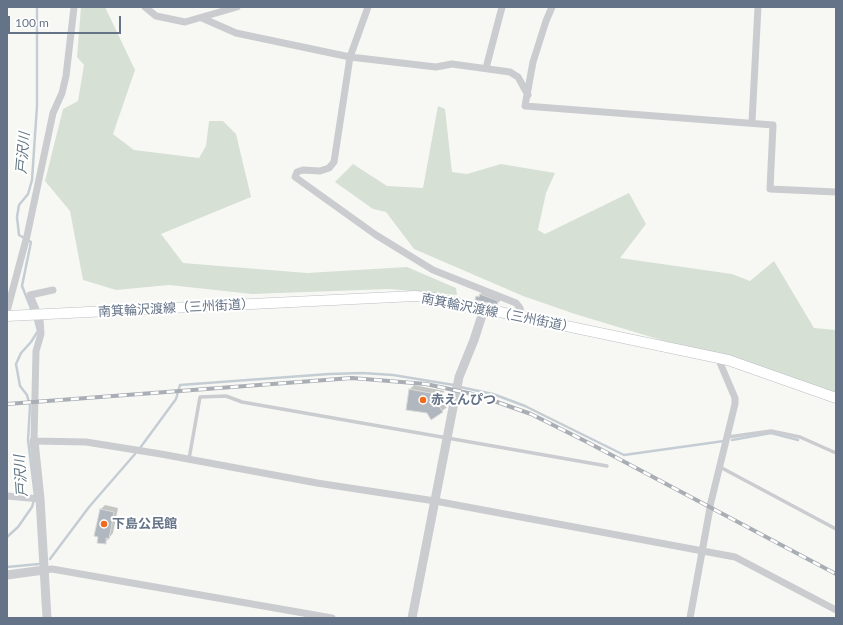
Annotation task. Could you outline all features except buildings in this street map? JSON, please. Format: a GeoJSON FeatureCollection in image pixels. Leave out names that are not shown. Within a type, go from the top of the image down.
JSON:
{"type":"FeatureCollection","features":[{"type":"Feature","properties":{"kind":"main road","name":"南箕輪沢渡線（三州街道）"},"geometry":{"type":"LineString","coordinates":[[7,316],[389,296],[433,298],[747,365],[836,398]]}},
{"type":"Feature","properties":{"kind":"street"},"geometry":{"type":"LineString","coordinates":[[7,311],[26,239],[53,113],[62,93],[66,76],[74,7]]}},
{"type":"Feature","properties":{"kind":"street"},"geometry":{"type":"LineString","coordinates":[[145,7],[156,16],[185,22],[202,18],[223,9],[237,7]]}},
{"type":"Feature","properties":{"kind":"street"},"geometry":{"type":"LineString","coordinates":[[368,7],[350,57],[334,162],[329,168],[320,171],[303,170],[297,172],[295,177],[376,235],[433,270],[516,303],[520,308],[522,316]]}},
{"type":"Feature","properties":{"kind":"street"},"geometry":{"type":"LineString","coordinates":[[486,68],[502,7]]}},
{"type":"Feature","properties":{"kind":"street"},"geometry":{"type":"LineString","coordinates":[[552,7],[533,62],[525,106],[752,122],[773,125],[770,189],[836,192]]}},
{"type":"Feature","properties":{"kind":"street"},"geometry":{"type":"LineString","coordinates":[[752,122],[758,7]]}},
{"type":"Feature","properties":{"kind":"street"},"geometry":{"type":"LineString","coordinates":[[202,18],[236,33],[271,39],[350,57],[436,67],[452,64],[510,72],[518,77],[528,95]]}},
{"type":"Feature","properties":{"kind":"street"},"geometry":{"type":"LineString","coordinates":[[47,618],[44,570],[36,499],[34,441],[36,351],[41,334],[38,315],[30,295],[53,290]]}},
{"type":"Feature","properties":{"kind":"street"},"geometry":{"type":"LineString","coordinates":[[412,618],[459,377],[474,340],[484,309]]}},
{"type":"Feature","properties":{"kind":"street"},"geometry":{"type":"LineString","coordinates":[[690,618],[710,507],[728,437],[735,398],[718,358]]}},
{"type":"Feature","properties":{"kind":"street"},"geometry":{"type":"LineString","coordinates":[[34,441],[86,442],[435,501],[703,550],[735,557],[836,610]]}},
{"type":"Feature","properties":{"kind":"street"},"geometry":{"type":"LineString","coordinates":[[7,496],[36,499]]}},
{"type":"Feature","properties":{"kind":"street"},"geometry":{"type":"LineString","coordinates":[[7,575],[52,569],[291,615],[332,618]]}},
{"type":"Feature","properties":{"kind":"lane"},"geometry":{"type":"LineString","coordinates":[[189,459],[200,397],[226,396],[242,402],[607,466]]}},
{"type":"Feature","properties":{"kind":"lane"},"geometry":{"type":"LineString","coordinates":[[728,437],[772,431],[800,438],[836,453]]}},
{"type":"Feature","properties":{"kind":"lane"},"geometry":{"type":"LineString","coordinates":[[720,467],[836,529]]}},
{"type":"Feature","properties":{"kind":"shaded area"},"geometry":{"type":"Polygon","coordinates":[[[81,7],[105,7],[135,70],[113,134],[134,150],[199,158],[206,146],[209,121],[223,121],[236,134],[251,197],[161,234],[183,263],[307,273],[407,267],[456,288],[457,295],[389,289],[252,294],[169,285],[116,290],[83,280],[70,211],[45,181],[63,109],[78,101],[84,65],[77,57],[81,7]]]}},
{"type":"Feature","properties":{"kind":"shaded area"},"geometry":{"type":"Polygon","coordinates":[[[438,106],[445,109],[452,172],[467,174],[501,164],[555,173],[546,193],[538,230],[545,234],[629,193],[646,224],[620,258],[732,274],[750,281],[774,261],[814,328],[836,330],[836,393],[575,314],[523,296],[414,249],[386,212],[373,209],[335,182],[353,164],[387,186],[423,188],[438,106]]]}},
{"type":"Feature","properties":{"kind":"waterway","name":"戸沢川"},"geometry":{"type":"LineString","coordinates":[[32,311],[22,286],[31,242],[19,235],[17,217],[19,205],[28,194],[32,180],[37,106],[37,7]]}},
{"type":"Feature","properties":{"kind":"waterway","name":"戸沢川"},"geometry":{"type":"LineString","coordinates":[[7,537],[18,527],[32,507],[35,496],[28,440],[30,406],[27,395],[20,386],[16,364],[21,353],[38,331],[35,319]]}},
{"type":"Feature","properties":{"kind":"waterway"},"geometry":{"type":"LineString","coordinates":[[140,448],[176,399],[180,385],[329,374],[363,373],[393,375],[454,385]]}},
{"type":"Feature","properties":{"kind":"waterway"},"geometry":{"type":"LineString","coordinates":[[460,387],[493,394],[525,406],[624,455],[724,441]]}},
{"type":"Feature","properties":{"kind":"waterway"},"geometry":{"type":"LineString","coordinates":[[732,440],[771,433],[798,440]]}},
{"type":"Feature","properties":{"kind":"waterway"},"geometry":{"type":"LineString","coordinates":[[50,559],[89,507],[135,454]]}},
{"type":"Feature","properties":{"kind":"waterway"},"geometry":{"type":"LineString","coordinates":[[7,567],[39,564]]}},
{"type":"Feature","properties":{"kind":"railway"},"geometry":{"type":"LineString","coordinates":[[7,404],[352,378],[426,384],[477,395],[531,414],[587,442],[836,574]]}},
{"type":"Feature","properties":{"kind":"place","name":"赤えんぴつ"},"geometry":{"type":"Point","coordinates":[423,400]}},
{"type":"Feature","properties":{"kind":"place","name":"下島公民館"},"geometry":{"type":"Point","coordinates":[104,524]}}]}
